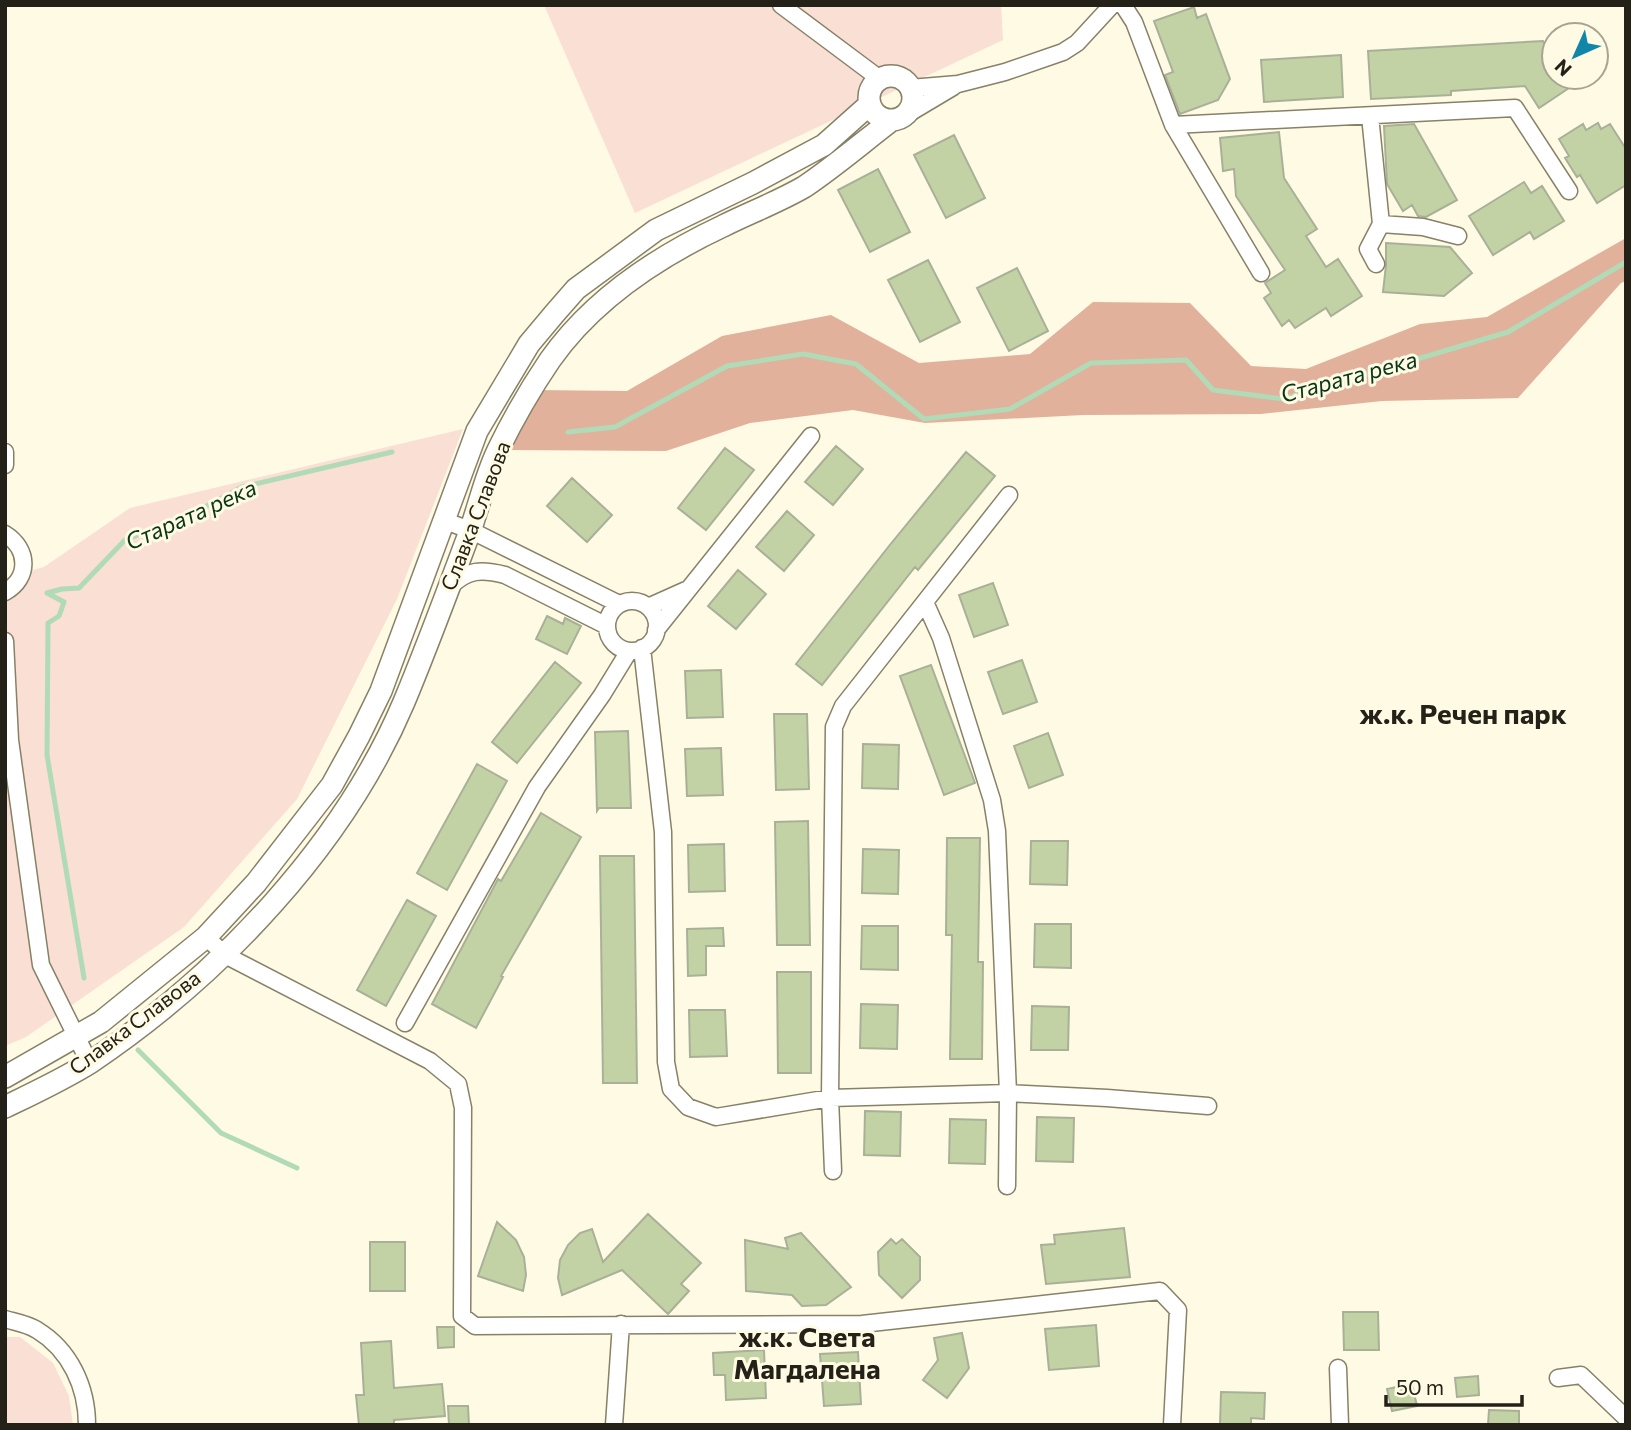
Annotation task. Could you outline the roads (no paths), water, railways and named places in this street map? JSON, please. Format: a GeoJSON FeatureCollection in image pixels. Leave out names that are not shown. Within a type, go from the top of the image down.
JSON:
{"type":"FeatureCollection","features":[{"type":"Feature","properties":{"kind":"street"},"geometry":{"type":"LineString","coordinates":[[780,5],[880,79]]}},
{"type":"Feature","properties":{"kind":"street"},"geometry":{"type":"LineString","coordinates":[[910,88],[958,84],[1005,72],[1047,57],[1070,47],[1112,5]]}},
{"type":"Feature","properties":{"kind":"street"},"geometry":{"type":"LineString","coordinates":[[1123,5],[1134,22],[1173,125],[1261,273]]}},
{"type":"Feature","properties":{"kind":"street"},"geometry":{"type":"LineString","coordinates":[[899,118],[913,102],[910,88],[906,82],[894,76],[880,79],[870,89],[870,104],[878,116],[899,118],[958,84]]}},
{"type":"Feature","properties":{"kind":"street","name":"Славка Славова"},"geometry":{"type":"LineString","coordinates":[[5,1077],[102,1022],[205,937],[256,883],[332,785],[381,691],[477,431],[529,344],[576,289],[656,230],[824,145],[870,104]]}},
{"type":"Feature","properties":{"kind":"street"},"geometry":{"type":"LineString","coordinates":[[1173,125],[1515,108],[1569,191]]}},
{"type":"Feature","properties":{"kind":"street"},"geometry":{"type":"LineString","coordinates":[[1370,116],[1381,225],[1368,248],[1376,264]]}},
{"type":"Feature","properties":{"kind":"street","name":"Славка Славова"},"geometry":{"type":"LineString","coordinates":[[5,1107],[89,1062],[153,1015],[225,955],[275,904],[354,799],[404,703],[498,450],[550,360],[571,334],[592,311],[642,271],[671,253],[803,187],[899,118]]}},
{"type":"Feature","properties":{"kind":"street"},"geometry":{"type":"LineString","coordinates":[[1381,225],[1423,227],[1458,236]]}},
{"type":"Feature","properties":{"kind":"street"},"geometry":{"type":"LineString","coordinates":[[405,1023],[537,787],[636,650],[653,639],[656,630],[811,436]]}},
{"type":"Feature","properties":{"kind":"street"},"geometry":{"type":"LineString","coordinates":[[5,452],[5,465]]}},
{"type":"Feature","properties":{"kind":"street"},"geometry":{"type":"LineString","coordinates":[[833,1171],[830,1098],[834,727],[843,706],[1009,495]]}},
{"type":"Feature","properties":{"kind":"street"},"geometry":{"type":"LineString","coordinates":[[445,521],[470,530],[619,604]]}},
{"type":"Feature","properties":{"kind":"street"},"geometry":{"type":"LineString","coordinates":[[5,534],[21,549],[24,568],[15,586],[5,592]]}},
{"type":"Feature","properties":{"kind":"street"},"geometry":{"type":"LineString","coordinates":[[448,589],[460,576],[474,571],[490,571],[505,575],[607,626]]}},
{"type":"Feature","properties":{"kind":"street"},"geometry":{"type":"LineString","coordinates":[[648,607],[691,588]]}},
{"type":"Feature","properties":{"kind":"street"},"geometry":{"type":"LineString","coordinates":[[636,650],[622,649],[611,640],[608,618],[619,604],[632,601],[648,607],[653,614],[656,630]]}},
{"type":"Feature","properties":{"kind":"street"},"geometry":{"type":"LineString","coordinates":[[925,602],[941,638],[994,810],[997,831],[1007,1093],[1007,1186]]}},
{"type":"Feature","properties":{"kind":"street"},"geometry":{"type":"LineString","coordinates":[[5,641],[10,740],[41,965],[89,1062]]}},
{"type":"Feature","properties":{"kind":"street"},"geometry":{"type":"LineString","coordinates":[[636,650],[663,832],[666,1062],[671,1089],[688,1107],[716,1116],[830,1098],[1007,1093],[1208,1106]]}},
{"type":"Feature","properties":{"kind":"street","name":"Славка Славова"},"geometry":{"type":"LineString","coordinates":[[205,937],[225,955]]}},
{"type":"Feature","properties":{"kind":"street"},"geometry":{"type":"LineString","coordinates":[[225,955],[430,1061],[458,1084],[463,1108],[462,1316],[475,1326],[862,1324],[1160,1291],[1178,1310],[1172,1425]]}},
{"type":"Feature","properties":{"kind":"street"},"geometry":{"type":"LineString","coordinates":[[5,1319],[36,1329],[67,1358],[80,1380],[87,1405],[87,1425]]}},
{"type":"Feature","properties":{"kind":"street"},"geometry":{"type":"LineString","coordinates":[[614,1425],[621,1324]]}},
{"type":"Feature","properties":{"kind":"street"},"geometry":{"type":"LineString","coordinates":[[1338,1368],[1340,1425]]}},
{"type":"Feature","properties":{"kind":"street"},"geometry":{"type":"LineString","coordinates":[[1558,1378],[1581,1375],[1626,1418]]}},
{"type":"Feature","properties":{"kind":"waterway","name":"Старата река"},"geometry":{"type":"LineString","coordinates":[[568,432],[615,427],[727,366],[803,354],[856,364],[924,419],[1010,409],[1091,363],[1186,360],[1213,390],[1283,399],[1508,332],[1626,262]]}},
{"type":"Feature","properties":{"kind":"waterway","name":"Старата река"},"geometry":{"type":"LineString","coordinates":[[47,593],[79,588],[125,540],[192,514],[242,487],[392,452]]}},
{"type":"Feature","properties":{"kind":"waterway"},"geometry":{"type":"LineString","coordinates":[[47,593],[64,602],[59,616],[48,623],[47,755],[84,978]]}},
{"type":"Feature","properties":{"kind":"waterway"},"geometry":{"type":"LineString","coordinates":[[138,1050],[221,1133],[297,1168]]}},
{"type":"Feature","properties":{"kind":"district","name":"ж.к. Речен парк"},"geometry":{"type":"Point","coordinates":[1463,714]}},
{"type":"Feature","properties":{"kind":"district","name":"ж.к. Света Магдалена"},"geometry":{"type":"Point","coordinates":[807,1353]}}]}
